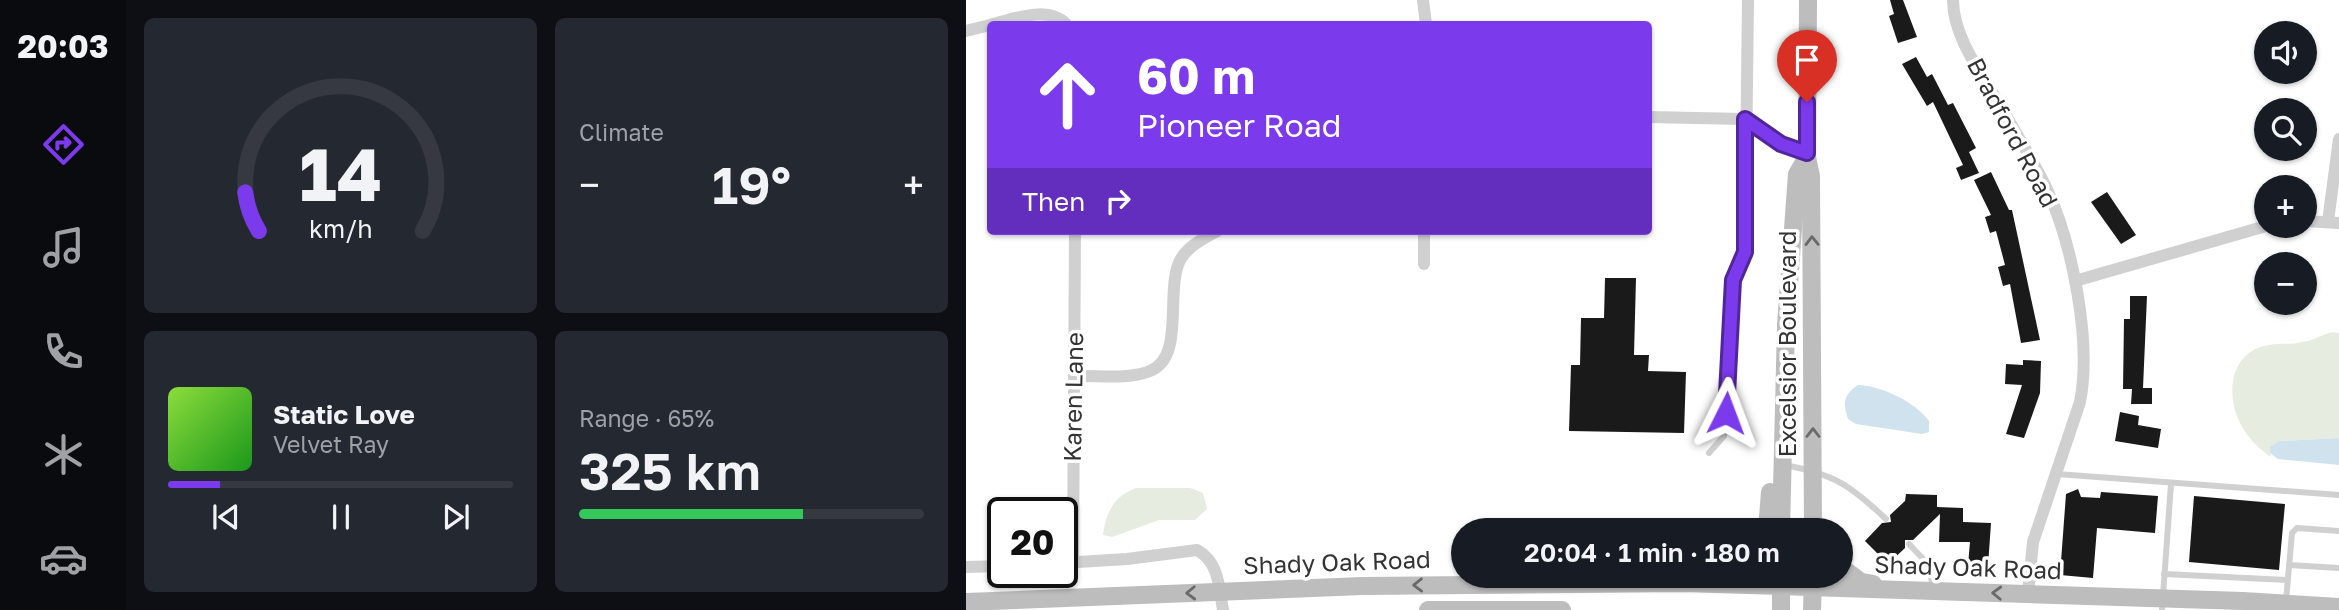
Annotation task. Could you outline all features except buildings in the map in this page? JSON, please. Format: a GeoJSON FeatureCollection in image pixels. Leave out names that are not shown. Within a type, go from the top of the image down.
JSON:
{"type":"FeatureCollection","features":[{"type":"Feature","properties":{"kind":"main road","name":"Excelsior Boulevard"},"geometry":{"type":"LineString","coordinates":[[1808,0],[1807,155],[1811,189],[1813,518]]}},
{"type":"Feature","properties":{"kind":"main road","name":"Excelsior Boulevard"},"geometry":{"type":"LineString","coordinates":[[1781,518],[1786,325],[1797,174],[1807,155]]}},
{"type":"Feature","properties":{"kind":"main road"},"geometry":{"type":"LineString","coordinates":[[1767,518],[1772,405],[1786,325]]}},
{"type":"Feature","properties":{"kind":"main road"},"geometry":{"type":"LineString","coordinates":[[1813,501],[1817,518]]}},
{"type":"Feature","properties":{"kind":"main road"},"geometry":{"type":"LineString","coordinates":[[1853,576],[1861,582],[1894,589]]}},
{"type":"Feature","properties":{"kind":"main road","name":"Shady Oak Road"},"geometry":{"type":"LineString","coordinates":[[966,602],[1089,604],[1220,592],[1451,585]]}},
{"type":"Feature","properties":{"kind":"main road","name":"Shady Oak Road"},"geometry":{"type":"LineString","coordinates":[[1853,585],[2028,594],[2081,603],[2339,607]]}},
{"type":"Feature","properties":{"kind":"main road"},"geometry":{"type":"LineString","coordinates":[[1781,588],[1781,610]]}},
{"type":"Feature","properties":{"kind":"main road"},"geometry":{"type":"LineString","coordinates":[[1812,610],[1813,588]]}},
{"type":"Feature","properties":{"kind":"main road","name":"Shady Oak Road"},"geometry":{"type":"LineString","coordinates":[[1428,610],[1562,610]]}},
{"type":"Feature","properties":{"kind":"street"},"geometry":{"type":"LineString","coordinates":[[1423,0],[1426,21]]}},
{"type":"Feature","properties":{"kind":"street"},"geometry":{"type":"LineString","coordinates":[[1733,280],[1745,252],[1748,0]]}},
{"type":"Feature","properties":{"kind":"street","name":"Bradford Road"},"geometry":{"type":"LineString","coordinates":[[1953,0],[1965,44],[2047,189],[2075,281],[2084,341],[2084,383],[2033,542],[2028,594]]}},
{"type":"Feature","properties":{"kind":"street"},"geometry":{"type":"LineString","coordinates":[[1009,21],[1036,15],[1063,21]]}},
{"type":"Feature","properties":{"kind":"street"},"geometry":{"type":"LineString","coordinates":[[966,31],[987,26]]}},
{"type":"Feature","properties":{"kind":"street"},"geometry":{"type":"LineString","coordinates":[[1652,117],[1745,119],[1781,144],[1807,155]]}},
{"type":"Feature","properties":{"kind":"street"},"geometry":{"type":"LineString","coordinates":[[2334,222],[2339,139]]}},
{"type":"Feature","properties":{"kind":"street"},"geometry":{"type":"LineString","coordinates":[[2075,281],[2254,229]]}},
{"type":"Feature","properties":{"kind":"street","name":"Karen Lane"},"geometry":{"type":"LineString","coordinates":[[1070,497],[1075,235]]}},
{"type":"Feature","properties":{"kind":"street"},"geometry":{"type":"LineString","coordinates":[[1074,376],[1140,374],[1162,363],[1169,351],[1176,272],[1181,257],[1211,235]]}},
{"type":"Feature","properties":{"kind":"street"},"geometry":{"type":"LineString","coordinates":[[1423,264],[1424,235]]}},
{"type":"Feature","properties":{"kind":"street"},"geometry":{"type":"LineString","coordinates":[[1078,562],[1196,550],[1209,559],[1223,610]]}},
{"type":"Feature","properties":{"kind":"street"},"geometry":{"type":"LineString","coordinates":[[966,566],[987,566]]}},
{"type":"Feature","properties":{"kind":"lane"},"geometry":{"type":"LineString","coordinates":[[1709,453],[1724,436],[1733,280]]}},
{"type":"Feature","properties":{"kind":"lane"},"geometry":{"type":"LineString","coordinates":[[1782,465],[1813,470],[1854,489],[1886,519]]}},
{"type":"Feature","properties":{"kind":"lane"},"geometry":{"type":"LineString","coordinates":[[2057,474],[2339,495]]}},
{"type":"Feature","properties":{"kind":"lane"},"geometry":{"type":"LineString","coordinates":[[2162,605],[2171,484]]}},
{"type":"Feature","properties":{"kind":"lane"},"geometry":{"type":"LineString","coordinates":[[2286,607],[2292,533],[2297,528],[2339,531]]}},
{"type":"Feature","properties":{"kind":"lane"},"geometry":{"type":"LineString","coordinates":[[1909,544],[1925,561],[1935,591]]}},
{"type":"Feature","properties":{"kind":"lane"},"geometry":{"type":"LineString","coordinates":[[2289,565],[2339,568]]}},
{"type":"Feature","properties":{"kind":"lane"},"geometry":{"type":"LineString","coordinates":[[2164,574],[2287,580]]}},
{"type":"Feature","properties":{"kind":"lane"},"geometry":{"type":"LineString","coordinates":[[1471,588],[1471,610]]}},
{"type":"Feature","properties":{"kind":"lane"},"geometry":{"type":"LineString","coordinates":[[1532,609],[1533,588]]}},
{"type":"Feature","properties":{"kind":"shaded area"},"geometry":{"type":"Polygon","coordinates":[[[2332,332],[2339,333],[2339,438],[2279,441],[2270,453],[2271,457],[2248,435],[2236,414],[2233,385],[2238,367],[2243,359],[2258,348],[2306,341],[2332,332]]]}},
{"type":"Feature","properties":{"kind":"shaded area"},"geometry":{"type":"Polygon","coordinates":[[[1136,488],[1190,488],[1203,493],[1207,509],[1195,520],[1159,520],[1112,537],[1103,535],[1112,506],[1122,495],[1136,488]]]}},
{"type":"Feature","properties":{"kind":"water"},"geometry":{"type":"Polygon","coordinates":[[[1858,385],[1877,388],[1907,402],[1929,421],[1929,432],[1922,434],[1856,424],[1848,419],[1846,400],[1849,392],[1858,385]]]}},
{"type":"Feature","properties":{"kind":"water"},"geometry":{"type":"Polygon","coordinates":[[[2339,438],[2339,465],[2278,459],[2270,453],[2270,447],[2279,441],[2339,438]]]}},
{"type":"Feature","properties":{"kind":"route"},"geometry":{"type":"LineString","coordinates":[[1726,413],[1733,280],[1745,252],[1745,119],[1781,144],[1807,153],[1807,102]]}}]}
